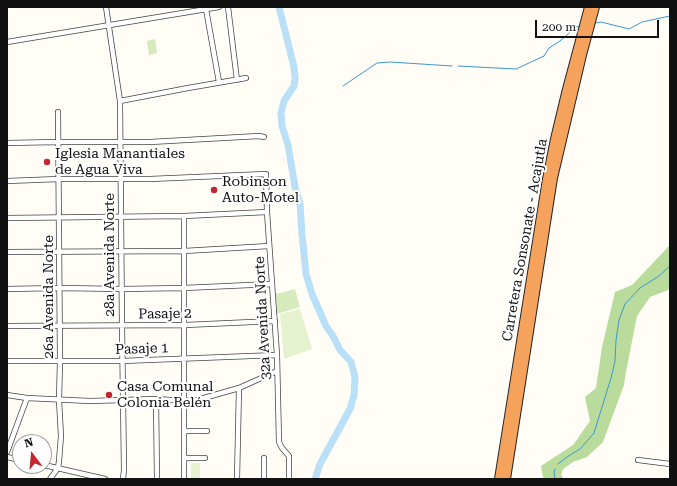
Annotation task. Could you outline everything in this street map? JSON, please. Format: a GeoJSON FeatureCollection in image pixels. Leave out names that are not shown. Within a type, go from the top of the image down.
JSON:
{"type":"FeatureCollection","features":[{"type":"Feature","properties":{"kind":"highway","name":"Carretera Sonsonate - Acajutla"},"geometry":{"type":"LineString","coordinates":[[499,479],[547,179],[567,89],[588,7]]}},
{"type":"Feature","properties":{"kind":"highway"},"geometry":{"type":"LineString","coordinates":[[506,479],[553,178],[580,62],[595,7]]}},
{"type":"Feature","properties":{"kind":"street","name":"28a Avenida Norte"},"geometry":{"type":"LineString","coordinates":[[106,7],[120,101],[123,479]]}},
{"type":"Feature","properties":{"kind":"street"},"geometry":{"type":"LineString","coordinates":[[7,42],[219,7]]}},
{"type":"Feature","properties":{"kind":"street"},"geometry":{"type":"LineString","coordinates":[[228,7],[237,80]]}},
{"type":"Feature","properties":{"kind":"street"},"geometry":{"type":"LineString","coordinates":[[206,9],[219,82]]}},
{"type":"Feature","properties":{"kind":"street"},"geometry":{"type":"LineString","coordinates":[[120,101],[246,78]]}},
{"type":"Feature","properties":{"kind":"street","name":"26a Avenida Norte"},"geometry":{"type":"LineString","coordinates":[[58,112],[60,252],[59,400],[61,436],[58,468]]}},
{"type":"Feature","properties":{"kind":"street"},"geometry":{"type":"LineString","coordinates":[[7,143],[150,142],[259,136],[264,137]]}},
{"type":"Feature","properties":{"kind":"street","name":"32a Avenida Norte"},"geometry":{"type":"LineString","coordinates":[[121,179],[158,179],[266,174],[269,246],[278,371],[279,442],[289,456],[289,479]]}},
{"type":"Feature","properties":{"kind":"street"},"geometry":{"type":"LineString","coordinates":[[7,181],[121,179]]}},
{"type":"Feature","properties":{"kind":"street"},"geometry":{"type":"LineString","coordinates":[[7,218],[184,216],[267,212]]}},
{"type":"Feature","properties":{"kind":"street"},"geometry":{"type":"LineString","coordinates":[[184,216],[184,479]]}},
{"type":"Feature","properties":{"kind":"street"},"geometry":{"type":"LineString","coordinates":[[7,252],[184,251],[269,246]]}},
{"type":"Feature","properties":{"kind":"street"},"geometry":{"type":"LineString","coordinates":[[7,289],[184,288],[272,284]]}},
{"type":"Feature","properties":{"kind":"street","name":"Pasaje 2"},"geometry":{"type":"LineString","coordinates":[[7,326],[185,325],[275,321]]}},
{"type":"Feature","properties":{"kind":"street","name":"Pasaje 1"},"geometry":{"type":"LineString","coordinates":[[7,361],[122,362],[277,355]]}},
{"type":"Feature","properties":{"kind":"street"},"geometry":{"type":"LineString","coordinates":[[7,395],[59,400],[90,401],[156,399],[185,401],[203,399],[239,388],[278,371]]}},
{"type":"Feature","properties":{"kind":"street"},"geometry":{"type":"LineString","coordinates":[[237,479],[239,388]]}},
{"type":"Feature","properties":{"kind":"street"},"geometry":{"type":"LineString","coordinates":[[7,452],[27,398]]}},
{"type":"Feature","properties":{"kind":"street"},"geometry":{"type":"LineString","coordinates":[[156,399],[157,479]]}},
{"type":"Feature","properties":{"kind":"street"},"geometry":{"type":"LineString","coordinates":[[185,430],[207,431]]}},
{"type":"Feature","properties":{"kind":"street"},"geometry":{"type":"LineString","coordinates":[[184,458],[205,458]]}},
{"type":"Feature","properties":{"kind":"street"},"geometry":{"type":"LineString","coordinates":[[264,458],[264,479]]}},
{"type":"Feature","properties":{"kind":"street"},"geometry":{"type":"LineString","coordinates":[[638,460],[670,464]]}},
{"type":"Feature","properties":{"kind":"street"},"geometry":{"type":"LineString","coordinates":[[52,467],[105,479]]}},
{"type":"Feature","properties":{"kind":"street"},"geometry":{"type":"LineString","coordinates":[[50,479],[58,468]]}},
{"type":"Feature","properties":{"kind":"street"},"geometry":{"type":"LineString","coordinates":[[81,479],[82,473]]}},
{"type":"Feature","properties":{"kind":"green space"},"geometry":{"type":"Polygon","coordinates":[[[155,39],[157,53],[149,55],[147,41],[155,39]]]}},
{"type":"Feature","properties":{"kind":"green space"},"geometry":{"type":"Polygon","coordinates":[[[670,245],[670,288],[650,297],[637,316],[624,385],[603,442],[587,457],[573,462],[563,469],[561,475],[564,479],[545,479],[543,477],[541,466],[573,445],[590,421],[585,397],[596,388],[602,347],[615,292],[632,285],[670,245]]]}},
{"type":"Feature","properties":{"kind":"green space"},"geometry":{"type":"Polygon","coordinates":[[[295,289],[300,307],[277,314],[276,294],[295,289]]]}},
{"type":"Feature","properties":{"kind":"green space"},"geometry":{"type":"Polygon","coordinates":[[[300,309],[312,349],[284,359],[280,314],[300,309]]]}},
{"type":"Feature","properties":{"kind":"green space"},"geometry":{"type":"Polygon","coordinates":[[[191,463],[200,463],[200,479],[191,479],[191,463]]]}},
{"type":"Feature","properties":{"kind":"waterway"},"geometry":{"type":"LineString","coordinates":[[279,7],[294,67],[295,79],[294,86],[284,101],[281,113],[282,126],[288,145],[295,187],[300,204],[306,274],[312,294],[326,326],[340,350],[351,362],[355,377],[354,395],[350,409],[320,464],[315,479]]}},
{"type":"Feature","properties":{"kind":"waterway"},"geometry":{"type":"LineString","coordinates":[[595,23],[601,22],[629,29],[642,22],[670,16]]}},
{"type":"Feature","properties":{"kind":"waterway"},"geometry":{"type":"LineString","coordinates":[[458,66],[516,69],[544,56],[549,48],[560,41],[576,27],[580,26]]}},
{"type":"Feature","properties":{"kind":"waterway"},"geometry":{"type":"LineString","coordinates":[[343,86],[377,63],[390,62],[452,66]]}},
{"type":"Feature","properties":{"kind":"waterway"},"geometry":{"type":"LineString","coordinates":[[558,464],[580,449],[594,433],[611,378],[615,361],[619,320],[625,304],[640,288],[659,276],[670,266]]}},
{"type":"Feature","properties":{"kind":"waterway"},"geometry":{"type":"LineString","coordinates":[[555,469],[555,479]]}},
{"type":"Feature","properties":{"kind":"place","name":"Iglesia Manantiales de Agua Viva"},"geometry":{"type":"Point","coordinates":[47,162]}},
{"type":"Feature","properties":{"kind":"place","name":"Robinson Auto-Motel"},"geometry":{"type":"Point","coordinates":[214,190]}},
{"type":"Feature","properties":{"kind":"place","name":"Casa Comunal Colonia Belén"},"geometry":{"type":"Point","coordinates":[109,395]}}]}
